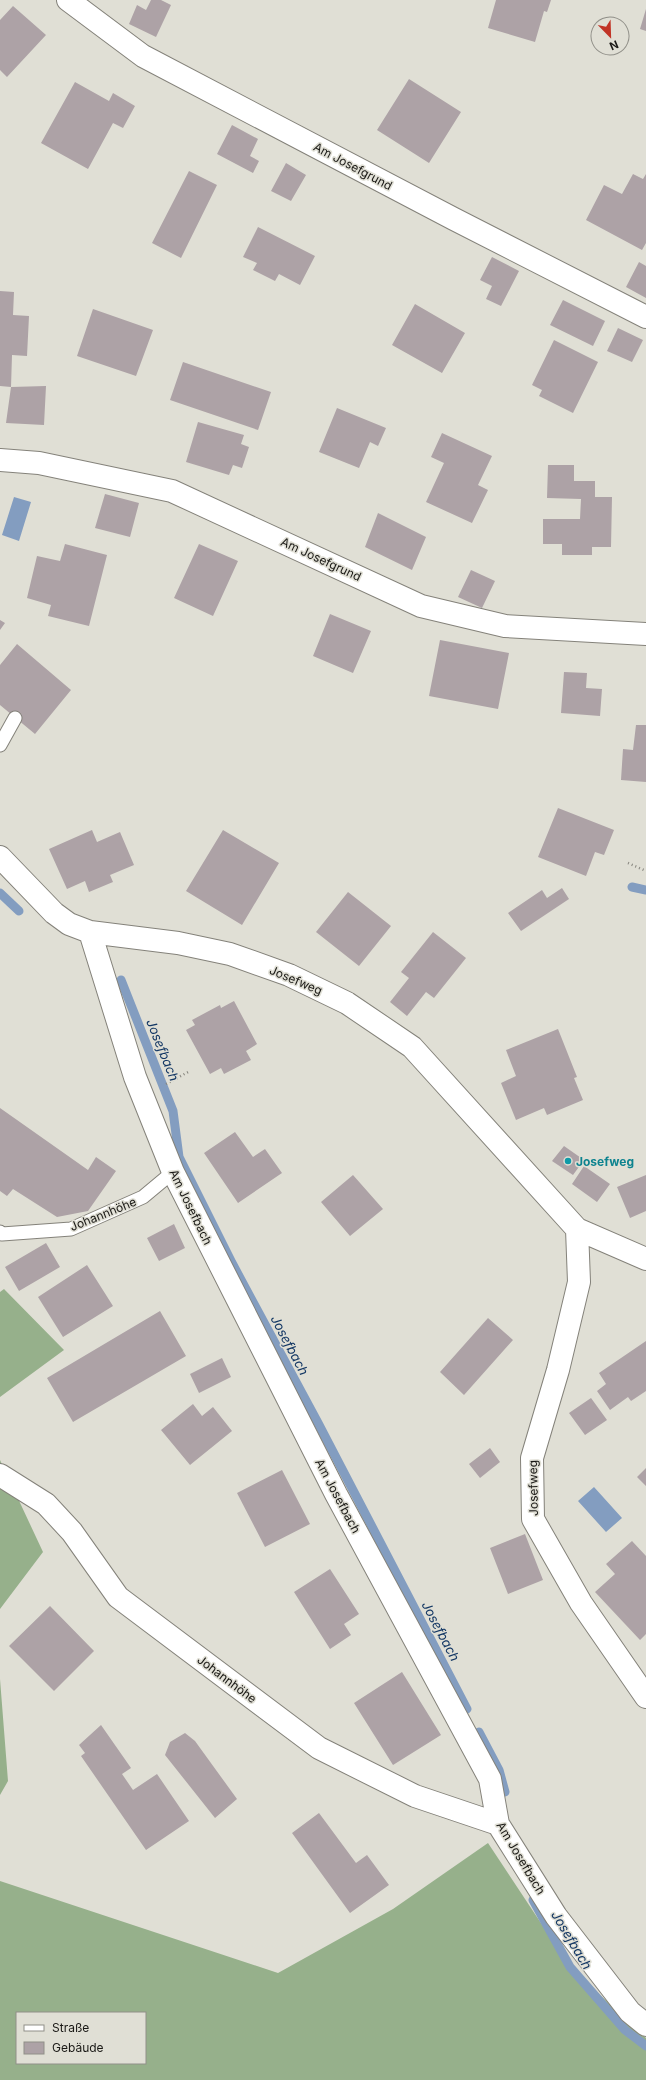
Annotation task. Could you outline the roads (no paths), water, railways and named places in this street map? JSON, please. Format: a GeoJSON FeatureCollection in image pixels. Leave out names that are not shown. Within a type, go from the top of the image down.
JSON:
{"type":"FeatureCollection","features":[{"type":"Feature","properties":{"kind":"street","name":"Am Josefgrund"},"geometry":{"type":"LineString","coordinates":[[68,0],[143,56],[454,219],[646,317]]}},
{"type":"Feature","properties":{"kind":"street","name":"Am Josefgrund"},"geometry":{"type":"LineString","coordinates":[[0,460],[39,463],[172,491],[421,606],[505,626],[646,634]]}},
{"type":"Feature","properties":{"kind":"street","name":"Josefweg"},"geometry":{"type":"LineString","coordinates":[[0,857],[54,913],[69,924],[90,932],[178,943],[230,954],[289,975],[348,1003],[412,1047],[578,1229],[646,1259]]}},
{"type":"Feature","properties":{"kind":"street","name":"Am Josefbach"},"geometry":{"type":"LineString","coordinates":[[90,932],[136,1077],[173,1172],[336,1494],[490,1779],[498,1824],[556,1916],[630,2012],[646,2025]]}},
{"type":"Feature","properties":{"kind":"street","name":"Josefweg"},"geometry":{"type":"LineString","coordinates":[[578,1229],[579,1282],[558,1370],[532,1458],[533,1519],[581,1603],[646,1697]]}},
{"type":"Feature","properties":{"kind":"street","name":"Johannhöhe"},"geometry":{"type":"LineString","coordinates":[[0,1475],[46,1504],[72,1532],[118,1597],[319,1748],[415,1796],[498,1824]]}},
{"type":"Feature","properties":{"kind":"lane"},"geometry":{"type":"LineString","coordinates":[[0,745],[15,718]]}},
{"type":"Feature","properties":{"kind":"lane","name":"Johannhöhe"},"geometry":{"type":"LineString","coordinates":[[0,1232],[2,1234],[72,1229],[143,1197],[173,1172]]}},
{"type":"Feature","properties":{"kind":"water"},"geometry":{"type":"Polygon","coordinates":[[[14,497],[31,502],[19,541],[2,535],[14,497]]]}},
{"type":"Feature","properties":{"kind":"water"},"geometry":{"type":"Polygon","coordinates":[[[594,1487],[622,1518],[606,1532],[578,1501],[594,1487]]]}},
{"type":"Feature","properties":{"kind":"waterway"},"geometry":{"type":"LineString","coordinates":[[632,887],[646,890]]}},
{"type":"Feature","properties":{"kind":"waterway","name":"Josefbach"},"geometry":{"type":"LineString","coordinates":[[0,893],[19,911]]}},
{"type":"Feature","properties":{"kind":"waterway","name":"Josefbach"},"geometry":{"type":"LineString","coordinates":[[121,980],[173,1111],[179,1157],[232,1263],[318,1423],[467,1709]]}},
{"type":"Feature","properties":{"kind":"waterway","name":"Josefbach"},"geometry":{"type":"LineString","coordinates":[[479,1732],[499,1770],[505,1792]]}},
{"type":"Feature","properties":{"kind":"waterway","name":"Josefbach"},"geometry":{"type":"LineString","coordinates":[[533,1900],[570,1967],[625,2030],[646,2046]]}},
{"type":"Feature","properties":{"kind":"place","name":"Josefweg"},"geometry":{"type":"Point","coordinates":[568,1161]}}]}
